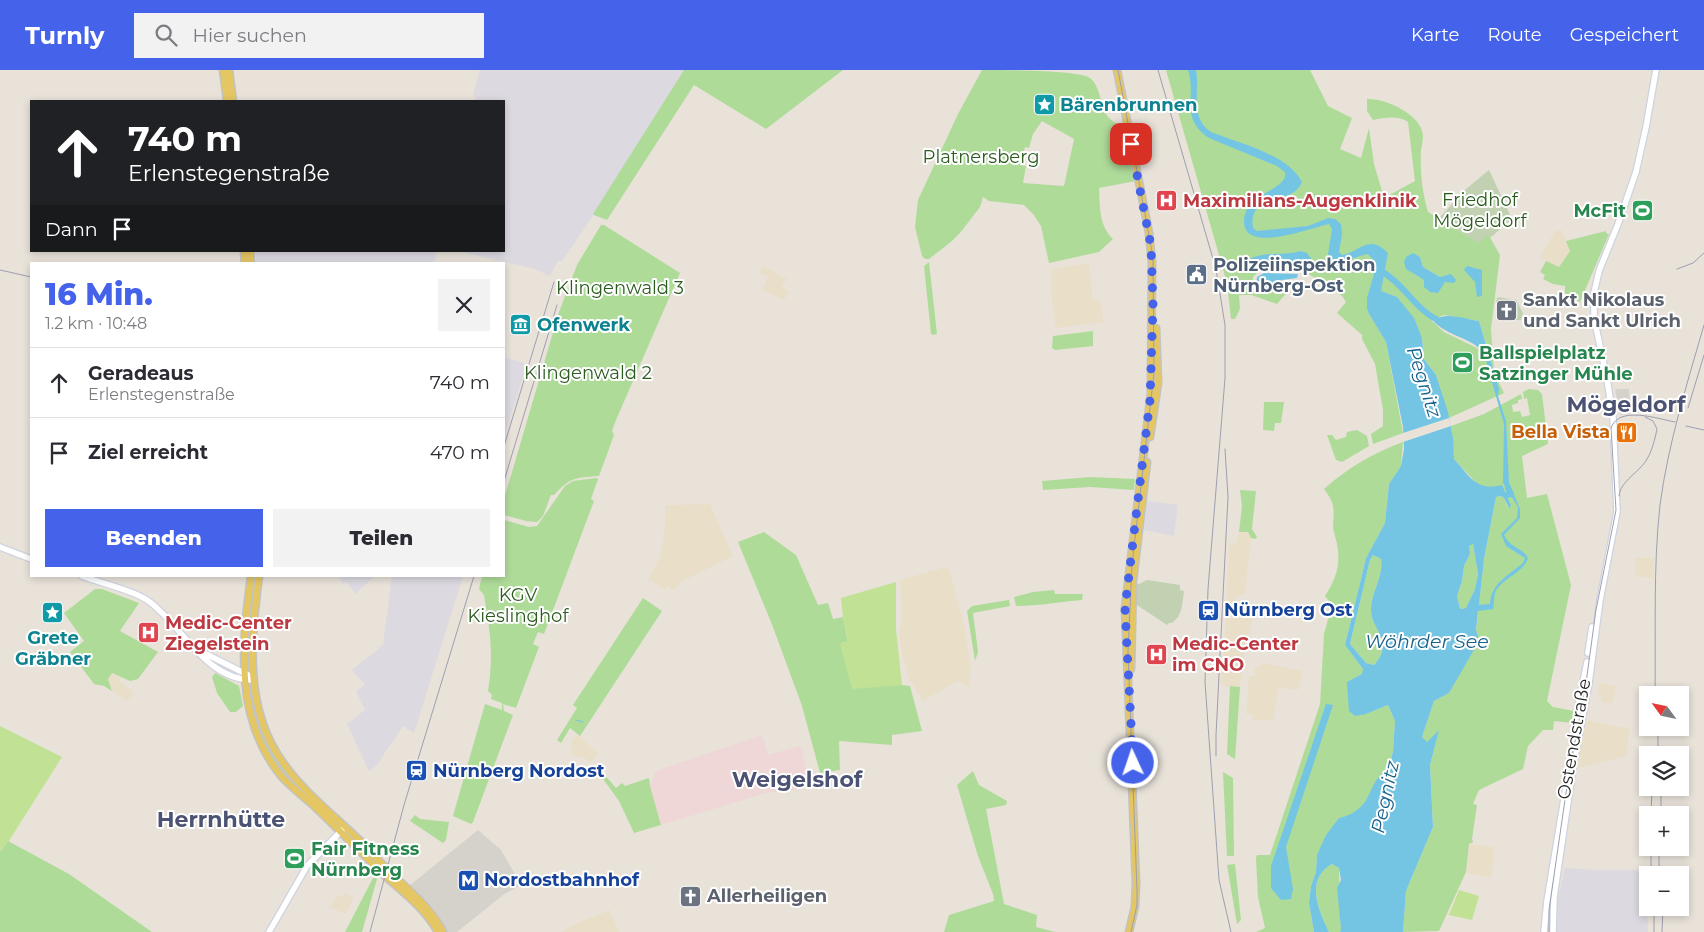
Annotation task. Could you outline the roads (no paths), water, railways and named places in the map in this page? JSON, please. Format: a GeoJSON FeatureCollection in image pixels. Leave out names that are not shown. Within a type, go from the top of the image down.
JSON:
{"type":"FeatureCollection","features":[{"type":"Feature","properties":{"kind":"main road"},"geometry":{"type":"LineString","coordinates":[[223,70],[227,100]]}},
{"type":"Feature","properties":{"kind":"main road"},"geometry":{"type":"LineString","coordinates":[[229,70],[233,100]]}},
{"type":"Feature","properties":{"kind":"main road"},"geometry":{"type":"LineString","coordinates":[[1119,70],[1154,243],[1154,383],[1125,620],[1132,752],[1136,894],[1130,932]]}},
{"type":"Feature","properties":{"kind":"main road","name":"Ostendstraße"},"geometry":{"type":"LineString","coordinates":[[1553,932],[1554,897],[1573,767],[1589,683],[1598,611],[1617,512],[1612,412],[1594,312],[1594,293],[1599,271],[1636,172],[1656,71]]}},
{"type":"Feature","properties":{"kind":"main road"},"geometry":{"type":"LineString","coordinates":[[0,547],[30,559]]}},
{"type":"Feature","properties":{"kind":"main road","name":"Ostendstraße"},"geometry":{"type":"LineString","coordinates":[[1544,932],[1598,593],[1605,558],[1610,548]]}},
{"type":"Feature","properties":{"kind":"main road"},"geometry":{"type":"LineString","coordinates":[[1132,565],[1131,670],[1140,894],[1134,932]]}},
{"type":"Feature","properties":{"kind":"main road"},"geometry":{"type":"LineString","coordinates":[[85,577],[147,600],[214,666],[253,680]]}},
{"type":"Feature","properties":{"kind":"main road"},"geometry":{"type":"LineString","coordinates":[[252,577],[244,649],[244,677],[253,722],[269,758],[284,779],[327,815],[346,827],[389,871],[420,899],[433,914],[443,932]]}},
{"type":"Feature","properties":{"kind":"main road"},"geometry":{"type":"LineString","coordinates":[[259,577],[252,650],[253,680],[260,713],[277,754],[340,833],[418,904],[438,932]]}},
{"type":"Feature","properties":{"kind":"main road"},"geometry":{"type":"LineString","coordinates":[[244,649],[248,652],[252,650]]}},
{"type":"Feature","properties":{"kind":"main road"},"geometry":{"type":"LineString","coordinates":[[269,932],[307,866],[346,827]]}},
{"type":"Feature","properties":{"kind":"main road"},"geometry":{"type":"LineString","coordinates":[[1545,921],[1552,921]]}},
{"type":"Feature","properties":{"kind":"water","name":"Wöhrder See"},"geometry":{"type":"Polygon","coordinates":[[[1188,70],[1196,70],[1198,112],[1204,126],[1211,132],[1248,145],[1274,157],[1295,172],[1302,182],[1297,190],[1289,195],[1263,204],[1257,209],[1253,217],[1253,228],[1257,231],[1308,226],[1328,218],[1335,219],[1341,224],[1342,235],[1339,252],[1342,255],[1369,244],[1375,244],[1388,253],[1381,291],[1397,297],[1414,318],[1422,338],[1424,359],[1436,375],[1448,412],[1453,438],[1454,459],[1474,481],[1493,487],[1502,485],[1511,506],[1509,508],[1501,496],[1496,497],[1484,559],[1479,605],[1490,604],[1497,585],[1523,563],[1525,558],[1506,546],[1501,534],[1517,518],[1518,507],[1503,483],[1504,424],[1483,353],[1470,342],[1434,322],[1438,318],[1449,316],[1479,321],[1499,389],[1498,396],[1506,421],[1509,483],[1520,509],[1520,518],[1504,535],[1510,543],[1526,554],[1528,558],[1522,568],[1498,588],[1495,593],[1493,609],[1478,611],[1476,630],[1479,641],[1449,693],[1434,701],[1422,737],[1427,742],[1439,730],[1430,765],[1433,827],[1406,891],[1403,932],[1340,932],[1337,888],[1341,880],[1339,868],[1332,864],[1324,870],[1316,886],[1318,905],[1329,932],[1314,932],[1309,903],[1311,886],[1316,872],[1317,855],[1326,835],[1339,818],[1351,814],[1365,801],[1377,780],[1389,770],[1393,751],[1395,721],[1388,705],[1366,714],[1355,716],[1349,711],[1347,682],[1362,674],[1363,669],[1345,645],[1366,558],[1385,523],[1389,484],[1401,466],[1404,449],[1403,427],[1386,342],[1367,308],[1367,298],[1374,274],[1375,262],[1368,254],[1341,262],[1332,259],[1328,254],[1332,229],[1329,224],[1266,238],[1255,236],[1247,231],[1244,221],[1246,211],[1251,203],[1280,183],[1284,178],[1285,172],[1277,166],[1209,138],[1200,130],[1194,123],[1192,115],[1188,70]],[[1473,544],[1469,546],[1470,554],[1464,566],[1457,596],[1460,609],[1466,608],[1475,589],[1478,574],[1473,544]],[[1373,555],[1370,560],[1350,644],[1366,663],[1374,665],[1380,657],[1383,643],[1372,618],[1371,611],[1371,604],[1381,572],[1381,559],[1373,555]]]}},
{"type":"Feature","properties":{"kind":"water"},"geometry":{"type":"Polygon","coordinates":[[[1301,251],[1307,253],[1315,264],[1312,268],[1301,262],[1262,262],[1252,266],[1245,272],[1238,268],[1240,264],[1256,256],[1301,251]]]}},
{"type":"Feature","properties":{"kind":"water"},"geometry":{"type":"Polygon","coordinates":[[[1413,253],[1420,257],[1423,267],[1440,277],[1451,274],[1456,280],[1454,283],[1445,282],[1438,293],[1430,292],[1424,287],[1424,280],[1406,269],[1404,262],[1406,257],[1413,253]]]}},
{"type":"Feature","properties":{"kind":"water"},"geometry":{"type":"Polygon","coordinates":[[[1467,266],[1482,270],[1482,296],[1477,297],[1475,282],[1464,270],[1467,266]]]}},
{"type":"Feature","properties":{"kind":"water"},"geometry":{"type":"Polygon","coordinates":[[[1264,273],[1298,274],[1297,278],[1282,280],[1282,283],[1272,288],[1266,288],[1256,284],[1257,277],[1264,273]]]}},
{"type":"Feature","properties":{"kind":"water"},"geometry":{"type":"Polygon","coordinates":[[[1326,704],[1333,705],[1286,847],[1293,889],[1291,899],[1281,900],[1271,888],[1271,866],[1326,704]]]}},
{"type":"Feature","properties":{"kind":"waterway"},"geometry":{"type":"LineString","coordinates":[[1381,271],[1397,283],[1425,312],[1442,322]]}},
{"type":"Feature","properties":{"kind":"waterway"},"geometry":{"type":"LineString","coordinates":[[1507,495],[1511,494],[1508,488]]}},
{"type":"Feature","properties":{"kind":"waterway"},"geometry":{"type":"LineString","coordinates":[[576,720],[583,722]]}},
{"type":"Feature","properties":{"kind":"tram line"},"geometry":{"type":"LineString","coordinates":[[1118,70],[1153,257],[1154,373],[1132,565],[1128,651],[1137,890],[1137,905],[1131,932]]}},
{"type":"Feature","properties":{"kind":"tram line"},"geometry":{"type":"LineString","coordinates":[[1549,932],[1549,910],[1568,779],[1586,683],[1596,610],[1616,510],[1611,428],[1615,421],[1630,415],[1640,415],[1675,422]]}},
{"type":"Feature","properties":{"kind":"tram line"},"geometry":{"type":"LineString","coordinates":[[1619,496],[1626,481],[1644,464],[1653,445],[1657,429],[1653,421],[1645,417]]}},
{"type":"Feature","properties":{"kind":"tram line"},"geometry":{"type":"LineString","coordinates":[[1686,426],[1704,430]]}},
{"type":"Feature","properties":{"kind":"railway"},"geometry":{"type":"LineString","coordinates":[[1158,70],[1216,269],[1225,325],[1225,378],[1208,589],[1205,682],[1219,880],[1231,932]]}},
{"type":"Feature","properties":{"kind":"railway"},"geometry":{"type":"LineString","coordinates":[[1677,269],[1693,263],[1704,253]]}},
{"type":"Feature","properties":{"kind":"railway"},"geometry":{"type":"LineString","coordinates":[[0,270],[30,277]]}},
{"type":"Feature","properties":{"kind":"railway"},"geometry":{"type":"LineString","coordinates":[[505,443],[554,282]]}},
{"type":"Feature","properties":{"kind":"railway"},"geometry":{"type":"LineString","coordinates":[[505,478],[557,305]]}},
{"type":"Feature","properties":{"kind":"railway"},"geometry":{"type":"LineString","coordinates":[[1655,686],[1656,576],[1663,482],[1673,437],[1704,325]]}},
{"type":"Feature","properties":{"kind":"railway"},"geometry":{"type":"LineString","coordinates":[[1688,408],[1704,355]]}},
{"type":"Feature","properties":{"kind":"railway"},"geometry":{"type":"LineString","coordinates":[[1216,756],[1228,497],[1225,449]]}},
{"type":"Feature","properties":{"kind":"railway"},"geometry":{"type":"LineString","coordinates":[[370,932],[404,805],[474,577]]}},
{"type":"Feature","properties":{"kind":"railway"},"geometry":{"type":"LineString","coordinates":[[1658,736],[1658,746]]}},
{"type":"Feature","properties":{"kind":"railway"},"geometry":{"type":"LineString","coordinates":[[1651,806],[1652,796]]}},
{"type":"Feature","properties":{"kind":"railway"},"geometry":{"type":"LineString","coordinates":[[1661,796],[1661,806]]}},
{"type":"Feature","properties":{"kind":"railway"},"geometry":{"type":"LineString","coordinates":[[1651,856],[1651,866]]}},
{"type":"Feature","properties":{"kind":"railway"},"geometry":{"type":"LineString","coordinates":[[1659,856],[1659,866]]}},
{"type":"Feature","properties":{"kind":"railway"},"geometry":{"type":"LineString","coordinates":[[1654,916],[1654,932]]}},
{"type":"Feature","properties":{"kind":"railway"},"geometry":{"type":"LineString","coordinates":[[1662,932],[1663,916]]}},
{"type":"Feature","properties":{"kind":"place","name":"Bärenbrunnen"},"geometry":{"type":"Point","coordinates":[1044,105]}},
{"type":"Feature","properties":{"kind":"place","name":"Maximilians-Augenklinik"},"geometry":{"type":"Point","coordinates":[1167,201]}},
{"type":"Feature","properties":{"kind":"place","name":"McFit"},"geometry":{"type":"Point","coordinates":[1642,211]}},
{"type":"Feature","properties":{"kind":"place","name":"Polizeiinspektion Nürnberg-Ost"},"geometry":{"type":"Point","coordinates":[1197,275]}},
{"type":"Feature","properties":{"kind":"place","name":"Sankt Nikolaus und Sankt Ulrich"},"geometry":{"type":"Point","coordinates":[1507,310]}},
{"type":"Feature","properties":{"kind":"place","name":"Ofenwerk"},"geometry":{"type":"Point","coordinates":[521,325]}},
{"type":"Feature","properties":{"kind":"place","name":"Ballspielplatz Satzinger Mühle"},"geometry":{"type":"Point","coordinates":[1463,363]}},
{"type":"Feature","properties":{"kind":"place","name":"Bella Vista"},"geometry":{"type":"Point","coordinates":[1626,432]}},
{"type":"Feature","properties":{"kind":"place","name":"Nürnberg Ost"},"geometry":{"type":"Point","coordinates":[1208,610]}},
{"type":"Feature","properties":{"kind":"place","name":"Grete Gräbner"},"geometry":{"type":"Point","coordinates":[53,613]}},
{"type":"Feature","properties":{"kind":"place","name":"Medic-Center Ziegelstein"},"geometry":{"type":"Point","coordinates":[149,633]}},
{"type":"Feature","properties":{"kind":"place","name":"Medic-Center im CNO"},"geometry":{"type":"Point","coordinates":[1156,654]}},
{"type":"Feature","properties":{"kind":"place","name":"Nürnberg Nordost"},"geometry":{"type":"Point","coordinates":[417,771]}},
{"type":"Feature","properties":{"kind":"place","name":"Fair Fitness Nürnberg"},"geometry":{"type":"Point","coordinates":[295,859]}},
{"type":"Feature","properties":{"kind":"place","name":"Nordostbahnhof"},"geometry":{"type":"Point","coordinates":[468,880]}},
{"type":"Feature","properties":{"kind":"place","name":"Allerheiligen"},"geometry":{"type":"Point","coordinates":[691,896]}},
{"type":"Feature","properties":{"kind":"district","name":"Mögeldorf"},"geometry":{"type":"Point","coordinates":[1626,404]}},
{"type":"Feature","properties":{"kind":"district","name":"Weigelshof"},"geometry":{"type":"Point","coordinates":[797,779]}},
{"type":"Feature","properties":{"kind":"district","name":"Herrnhütte"},"geometry":{"type":"Point","coordinates":[221,819]}},
{"type":"Feature","properties":{"kind":"park label","name":"Platnersberg"},"geometry":{"type":"Point","coordinates":[981,157]}},
{"type":"Feature","properties":{"kind":"park label","name":"Friedhof Mögeldorf"},"geometry":{"type":"Point","coordinates":[1480,210]}},
{"type":"Feature","properties":{"kind":"park label","name":"Klingenwald 3"},"geometry":{"type":"Point","coordinates":[620,288]}},
{"type":"Feature","properties":{"kind":"park label","name":"Klingenwald 2"},"geometry":{"type":"Point","coordinates":[588,373]}},
{"type":"Feature","properties":{"kind":"park label","name":"KGV Kieslinghof"},"geometry":{"type":"Point","coordinates":[518,605]}},
{"type":"Feature","properties":{"kind":"water label","name":"Pegnitz"},"geometry":{"type":"Point","coordinates":[1424,382]}},
{"type":"Feature","properties":{"kind":"water label","name":"Pegnitz"},"geometry":{"type":"Point","coordinates":[1385,797]}}]}
